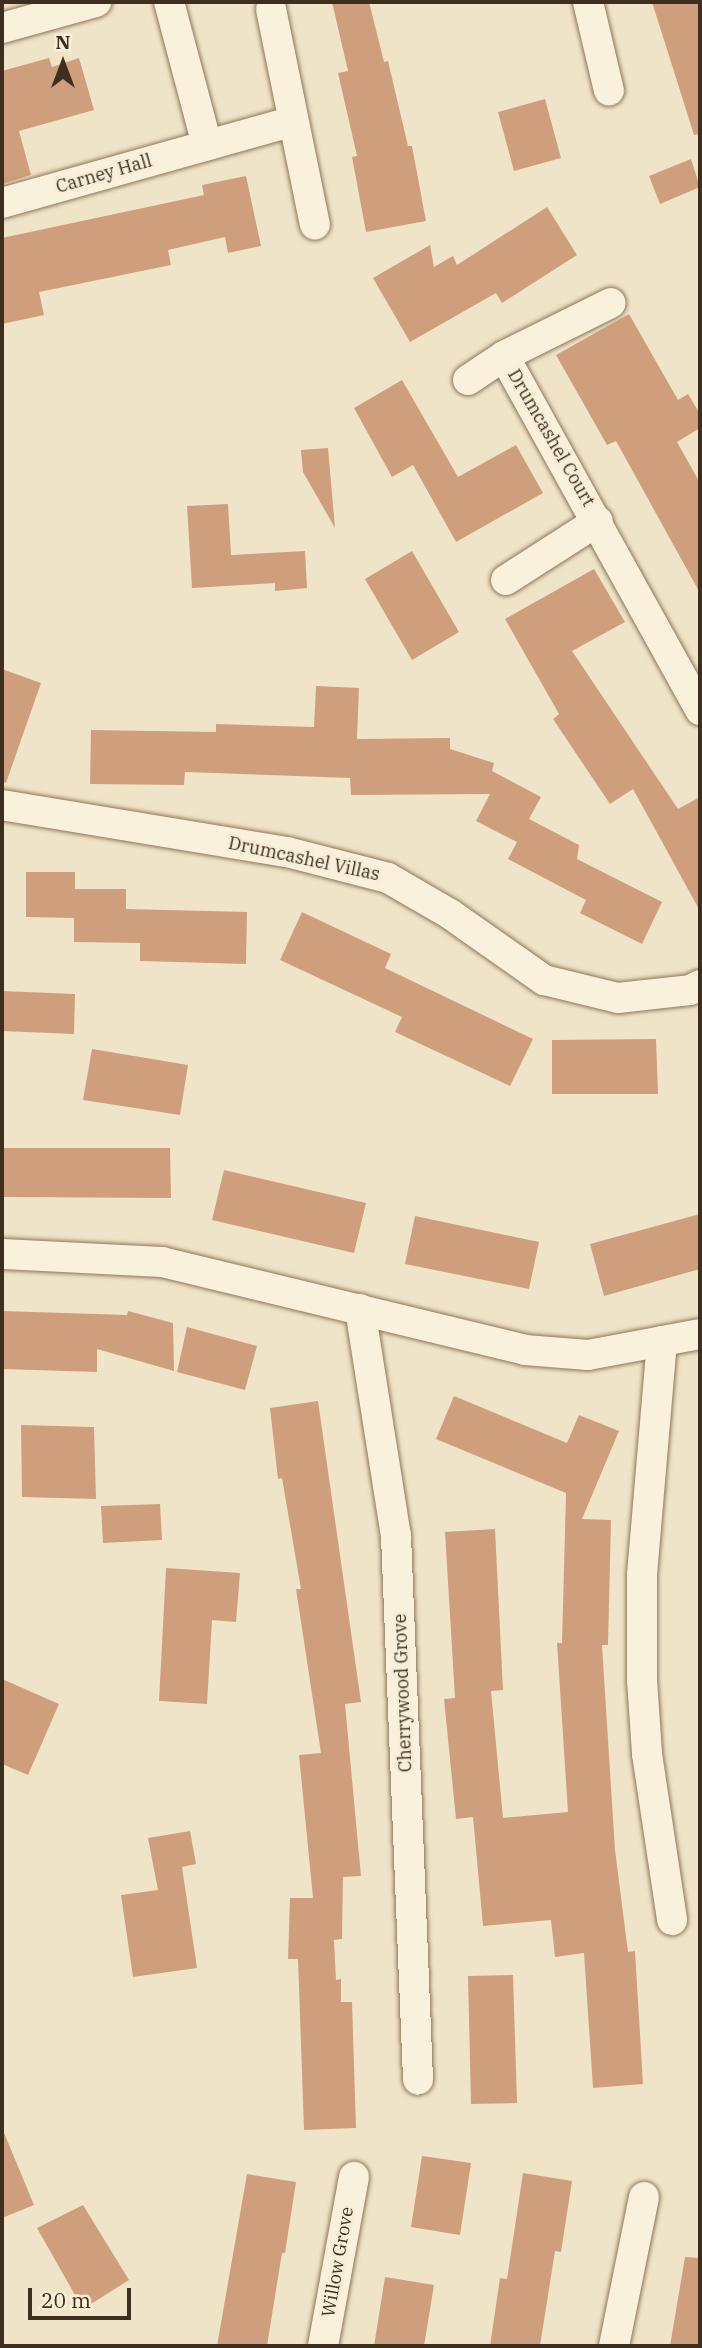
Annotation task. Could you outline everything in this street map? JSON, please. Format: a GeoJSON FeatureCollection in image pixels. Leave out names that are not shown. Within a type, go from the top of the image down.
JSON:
{"type":"FeatureCollection","features":[{"type":"Feature","properties":{"kind":"street"},"geometry":{"type":"LineString","coordinates":[[2,28],[96,2]]}},
{"type":"Feature","properties":{"kind":"street"},"geometry":{"type":"LineString","coordinates":[[169,2],[207,145]]}},
{"type":"Feature","properties":{"kind":"street"},"geometry":{"type":"LineString","coordinates":[[588,2],[609,91]]}},
{"type":"Feature","properties":{"kind":"street"},"geometry":{"type":"LineString","coordinates":[[271,9],[315,225]]}},
{"type":"Feature","properties":{"kind":"street","name":"Carney Hall"},"geometry":{"type":"LineString","coordinates":[[2,203],[293,121]]}},
{"type":"Feature","properties":{"kind":"street","name":"Drumcashel Court"},"geometry":{"type":"LineString","coordinates":[[468,380],[504,356],[611,303]]}},
{"type":"Feature","properties":{"kind":"street","name":"Drumcashel Court"},"geometry":{"type":"LineString","coordinates":[[504,356],[598,521],[700,710]]}},
{"type":"Feature","properties":{"kind":"street","name":"Drumcashel Court"},"geometry":{"type":"LineString","coordinates":[[506,580],[598,521]]}},
{"type":"Feature","properties":{"kind":"street","name":"Drumcashel Villas"},"geometry":{"type":"LineString","coordinates":[[2,805],[287,852],[388,878],[450,914],[544,980],[618,998],[690,990],[700,985]]}},
{"type":"Feature","properties":{"kind":"street"},"geometry":{"type":"LineString","coordinates":[[2,1254],[162,1262],[525,1350],[588,1355],[700,1334]]}},
{"type":"Feature","properties":{"kind":"street","name":"Cherrywood Grove"},"geometry":{"type":"LineString","coordinates":[[360,1310],[396,1536],[418,2080]]}},
{"type":"Feature","properties":{"kind":"street"},"geometry":{"type":"LineString","coordinates":[[662,1341],[642,1575],[642,1680],[647,1754],[672,1920]]}},
{"type":"Feature","properties":{"kind":"street","name":"Willow Grove"},"geometry":{"type":"LineString","coordinates":[[323,2346],[354,2177]]}},
{"type":"Feature","properties":{"kind":"street"},"geometry":{"type":"LineString","coordinates":[[614,2346],[644,2197]]}},
{"type":"Feature","properties":{"kind":"building"},"geometry":{"type":"Polygon","coordinates":[[[332,2],[369,2],[384,62],[388,61],[408,146],[412,146],[426,221],[366,232],[352,157],[357,156],[338,73],[348,71],[332,2]]]}},
{"type":"Feature","properties":{"kind":"building"},"geometry":{"type":"Polygon","coordinates":[[[652,2],[700,2],[700,134],[694,135],[652,2]]]}},
{"type":"Feature","properties":{"kind":"building"},"geometry":{"type":"Polygon","coordinates":[[[49,58],[52,67],[79,58],[94,110],[19,131],[31,175],[2,184],[2,71],[49,58]]]}},
{"type":"Feature","properties":{"kind":"building"},"geometry":{"type":"Polygon","coordinates":[[[545,99],[561,158],[514,171],[498,112],[545,99]]]}},
{"type":"Feature","properties":{"kind":"building"},"geometry":{"type":"Polygon","coordinates":[[[691,159],[700,187],[660,204],[649,176],[691,159]]]}},
{"type":"Feature","properties":{"kind":"building"},"geometry":{"type":"Polygon","coordinates":[[[246,176],[261,246],[228,253],[225,237],[168,250],[171,265],[39,292],[44,315],[2,324],[2,238],[204,195],[202,185],[246,176]]]}},
{"type":"Feature","properties":{"kind":"building"},"geometry":{"type":"Polygon","coordinates":[[[547,207],[577,255],[502,303],[496,293],[410,342],[373,278],[430,245],[434,267],[453,256],[457,265],[547,207]]]}},
{"type":"Feature","properties":{"kind":"building"},"geometry":{"type":"Polygon","coordinates":[[[629,314],[678,400],[688,394],[700,414],[700,428],[677,442],[700,483],[700,593],[616,441],[607,445],[556,355],[629,314]]]}},
{"type":"Feature","properties":{"kind":"building"},"geometry":{"type":"Polygon","coordinates":[[[402,380],[458,477],[516,445],[543,493],[456,542],[413,465],[392,477],[354,408],[402,380]]]}},
{"type":"Feature","properties":{"kind":"building"},"geometry":{"type":"Polygon","coordinates":[[[328,448],[335,528],[303,472],[301,450],[328,448]]]}},
{"type":"Feature","properties":{"kind":"building"},"geometry":{"type":"Polygon","coordinates":[[[228,504],[231,555],[305,551],[307,588],[275,591],[275,583],[192,588],[187,506],[228,504]]]}},
{"type":"Feature","properties":{"kind":"building"},"geometry":{"type":"Polygon","coordinates":[[[412,551],[459,632],[412,660],[365,579],[412,551]]]}},
{"type":"Feature","properties":{"kind":"building"},"geometry":{"type":"Polygon","coordinates":[[[594,569],[625,622],[572,651],[678,809],[700,797],[700,911],[633,789],[610,804],[553,719],[559,714],[505,619],[594,569]]]}},
{"type":"Feature","properties":{"kind":"building"},"geometry":{"type":"Polygon","coordinates":[[[2,669],[41,683],[6,783],[2,782],[2,669]]]}},
{"type":"Feature","properties":{"kind":"building"},"geometry":{"type":"Polygon","coordinates":[[[316,686],[359,688],[357,739],[450,738],[450,749],[494,763],[492,771],[541,797],[529,819],[579,845],[577,859],[662,902],[642,944],[580,913],[586,900],[508,859],[517,842],[476,821],[490,794],[351,795],[350,778],[185,772],[184,785],[90,784],[91,730],[216,732],[216,724],[314,727],[316,686]]]}},
{"type":"Feature","properties":{"kind":"building"},"geometry":{"type":"Polygon","coordinates":[[[26,872],[75,872],[75,889],[126,889],[126,909],[247,912],[246,964],[140,961],[140,943],[74,942],[74,918],[26,917],[26,872]]]}},
{"type":"Feature","properties":{"kind":"building"},"geometry":{"type":"Polygon","coordinates":[[[302,912],[391,954],[385,968],[533,1039],[510,1086],[395,1032],[402,1017],[280,960],[302,912]]]}},
{"type":"Feature","properties":{"kind":"building"},"geometry":{"type":"Polygon","coordinates":[[[2,991],[75,994],[74,1034],[2,1031],[2,991]]]}},
{"type":"Feature","properties":{"kind":"building"},"geometry":{"type":"Polygon","coordinates":[[[656,1039],[658,1094],[552,1094],[552,1040],[656,1039]]]}},
{"type":"Feature","properties":{"kind":"building"},"geometry":{"type":"Polygon","coordinates":[[[92,1049],[188,1065],[180,1115],[83,1100],[92,1049]]]}},
{"type":"Feature","properties":{"kind":"building"},"geometry":{"type":"Polygon","coordinates":[[[2,1148],[170,1148],[171,1198],[2,1197],[2,1148]]]}},
{"type":"Feature","properties":{"kind":"building"},"geometry":{"type":"Polygon","coordinates":[[[224,1170],[366,1203],[354,1253],[212,1220],[224,1170]]]}},
{"type":"Feature","properties":{"kind":"building"},"geometry":{"type":"Polygon","coordinates":[[[700,1214],[700,1269],[604,1296],[590,1244],[700,1214]]]}},
{"type":"Feature","properties":{"kind":"building"},"geometry":{"type":"Polygon","coordinates":[[[415,1216],[539,1242],[529,1289],[405,1264],[415,1216]]]}},
{"type":"Feature","properties":{"kind":"building"},"geometry":{"type":"Polygon","coordinates":[[[2,1311],[127,1315],[128,1311],[173,1323],[174,1371],[97,1349],[97,1372],[2,1369],[2,1311]]]}},
{"type":"Feature","properties":{"kind":"building"},"geometry":{"type":"Polygon","coordinates":[[[187,1327],[257,1346],[245,1390],[177,1372],[187,1327]]]}},
{"type":"Feature","properties":{"kind":"building"},"geometry":{"type":"Polygon","coordinates":[[[454,1396],[567,1443],[579,1415],[619,1431],[582,1519],[611,1520],[608,1645],[602,1645],[615,1850],[628,1952],[635,1951],[643,2084],[593,2088],[584,1953],[555,1957],[551,1920],[483,1926],[473,1817],[456,1819],[444,1699],[455,1698],[445,1532],[495,1529],[503,1690],[491,1691],[503,1818],[568,1812],[557,1643],[562,1643],[566,1493],[436,1439],[454,1396]]]}},
{"type":"Feature","properties":{"kind":"building"},"geometry":{"type":"Polygon","coordinates":[[[318,1401],[361,1702],[345,1704],[361,1876],[343,1877],[342,1939],[334,1940],[336,1980],[341,1979],[341,2002],[352,2002],[356,2128],[304,2130],[298,1959],[288,1959],[290,1898],[313,1898],[299,1755],[321,1753],[296,1589],[301,1589],[282,1478],[278,1479],[270,1408],[318,1401]]]}},
{"type":"Feature","properties":{"kind":"building"},"geometry":{"type":"Polygon","coordinates":[[[21,1425],[94,1427],[96,1499],[22,1497],[21,1425]]]}},
{"type":"Feature","properties":{"kind":"building"},"geometry":{"type":"Polygon","coordinates":[[[160,1504],[162,1540],[103,1543],[101,1506],[160,1504]]]}},
{"type":"Feature","properties":{"kind":"building"},"geometry":{"type":"Polygon","coordinates":[[[166,1568],[240,1573],[236,1622],[212,1620],[207,1704],[159,1701],[166,1568]]]}},
{"type":"Feature","properties":{"kind":"building"},"geometry":{"type":"Polygon","coordinates":[[[2,1679],[59,1704],[28,1775],[2,1764],[2,1679]]]}},
{"type":"Feature","properties":{"kind":"building"},"geometry":{"type":"Polygon","coordinates":[[[190,1831],[196,1864],[182,1867],[197,1968],[133,1977],[121,1895],[158,1890],[148,1838],[190,1831]]]}},
{"type":"Feature","properties":{"kind":"building"},"geometry":{"type":"Polygon","coordinates":[[[513,1975],[517,2103],[471,2104],[468,1976],[513,1975]]]}},
{"type":"Feature","properties":{"kind":"building"},"geometry":{"type":"Polygon","coordinates":[[[2,2128],[34,2205],[2,2218],[2,2128]]]}},
{"type":"Feature","properties":{"kind":"building"},"geometry":{"type":"Polygon","coordinates":[[[422,2156],[471,2163],[460,2235],[411,2227],[422,2156]]]}},
{"type":"Feature","properties":{"kind":"building"},"geometry":{"type":"Polygon","coordinates":[[[523,2173],[572,2181],[561,2252],[555,2251],[540,2346],[490,2346],[500,2278],[507,2279],[523,2173]]]}},
{"type":"Feature","properties":{"kind":"building"},"geometry":{"type":"Polygon","coordinates":[[[247,2174],[296,2182],[285,2253],[282,2253],[267,2346],[217,2346],[247,2174]]]}},
{"type":"Feature","properties":{"kind":"building"},"geometry":{"type":"Polygon","coordinates":[[[83,2205],[129,2280],[83,2309],[37,2228],[83,2205]]]}},
{"type":"Feature","properties":{"kind":"building"},"geometry":{"type":"Polygon","coordinates":[[[685,2257],[700,2258],[700,2346],[670,2346],[685,2257]]]}},
{"type":"Feature","properties":{"kind":"building"},"geometry":{"type":"Polygon","coordinates":[[[385,2277],[434,2285],[424,2346],[374,2346],[385,2277]]]}}]}
